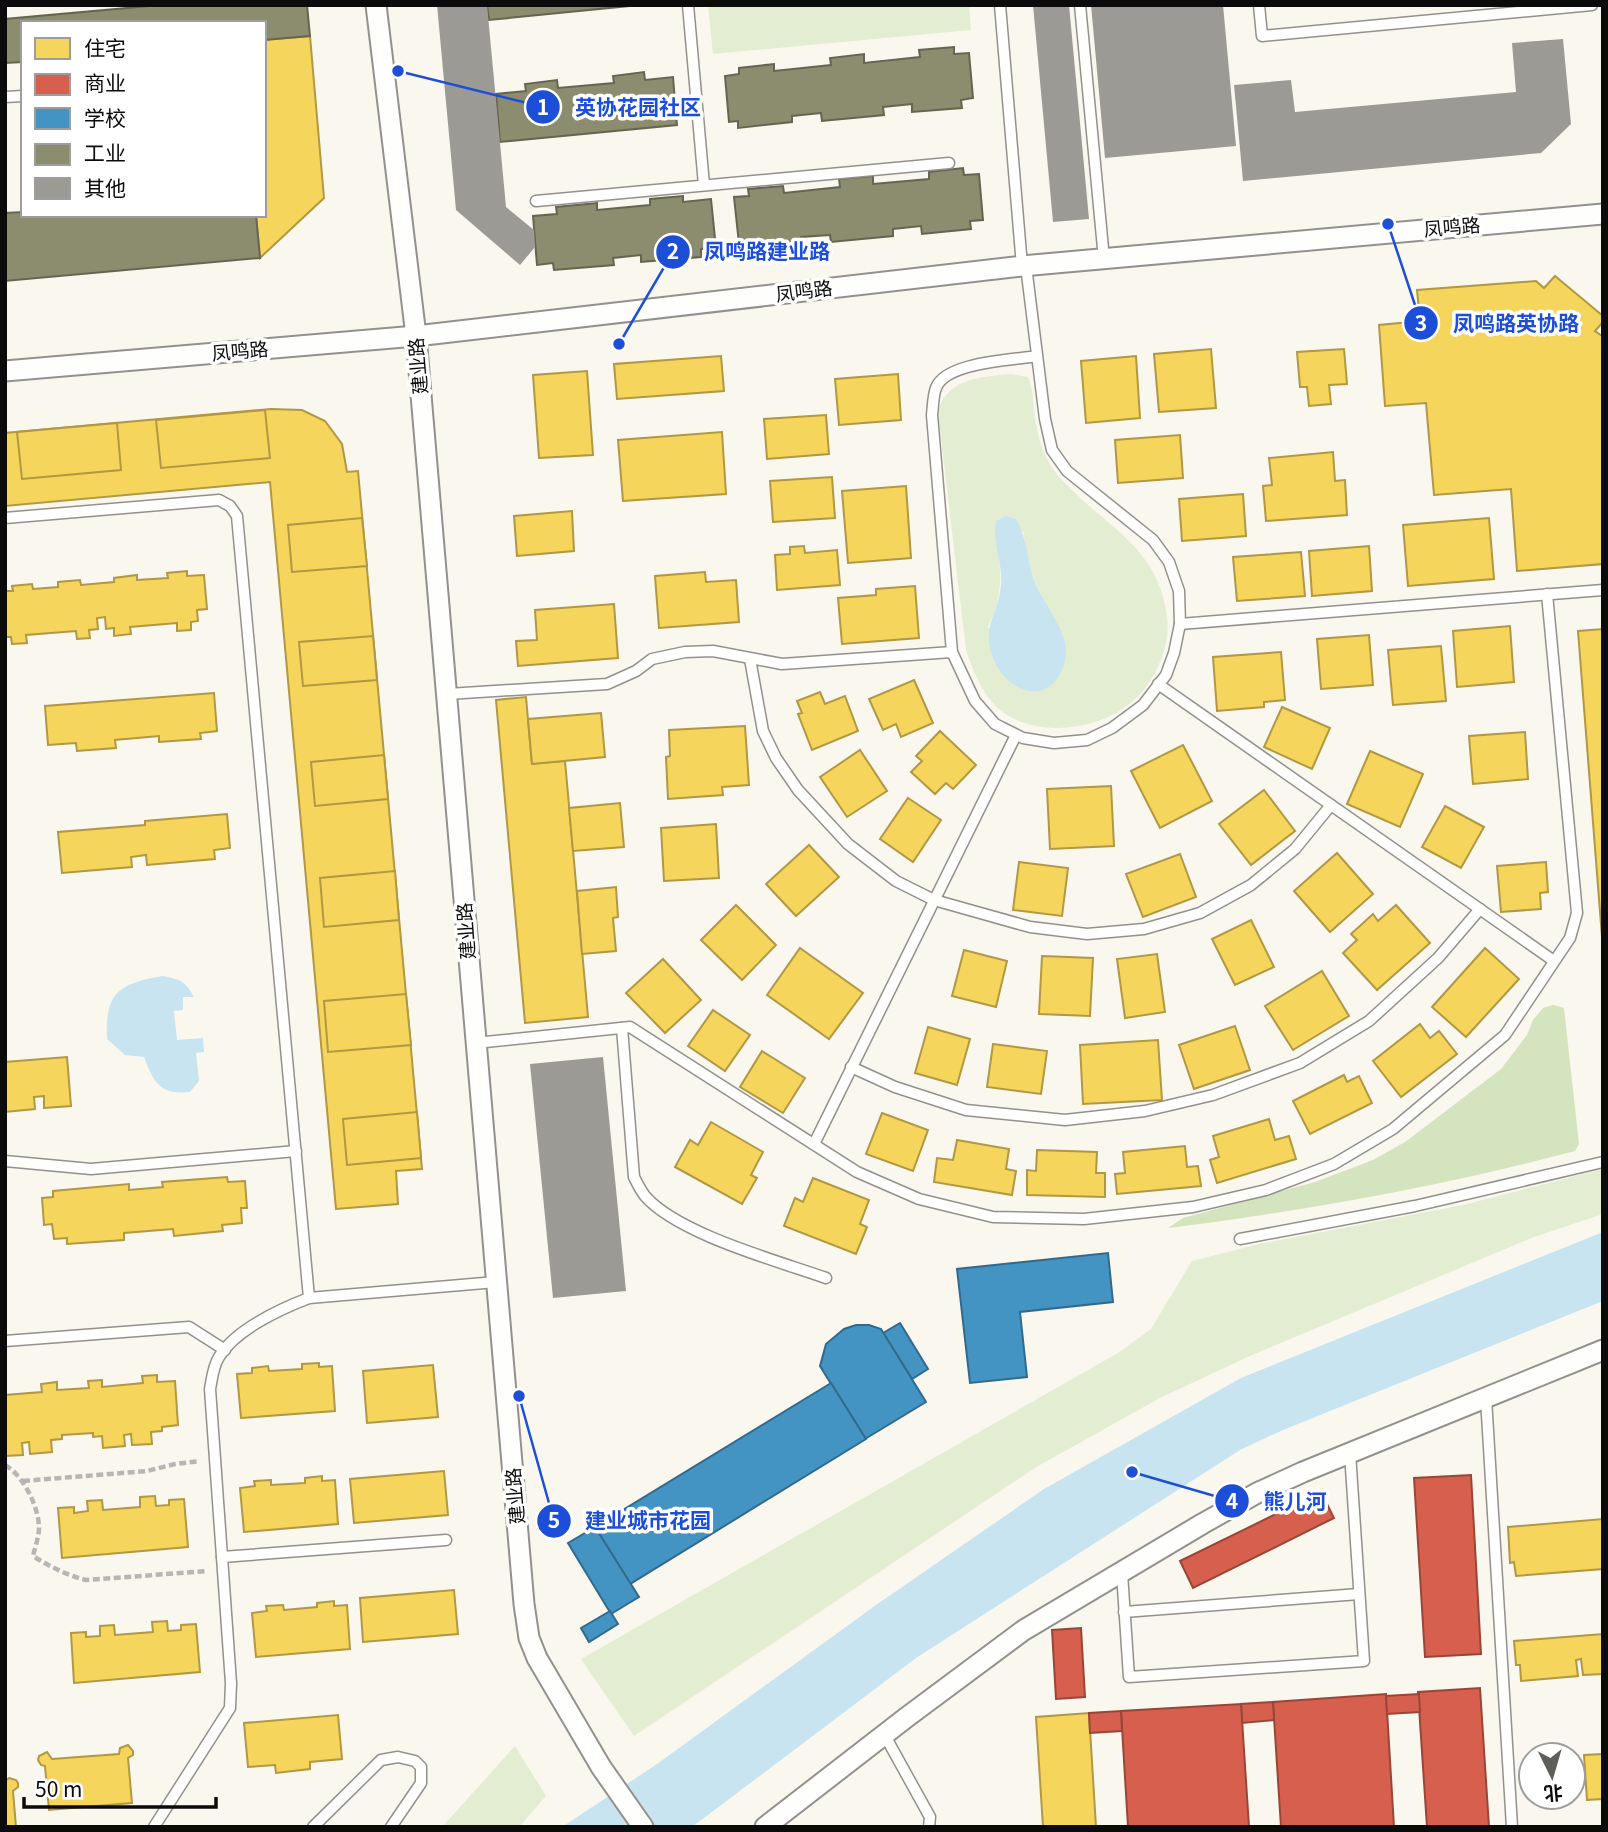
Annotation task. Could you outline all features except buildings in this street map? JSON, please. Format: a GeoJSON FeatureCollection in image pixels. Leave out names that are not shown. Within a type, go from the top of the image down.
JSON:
{"type":"FeatureCollection","features":[{"type":"Feature","properties":{"kind":"street","name":"建业路"},"geometry":{"type":"LineString","coordinates":[[376,5],[416,336],[524,1604],[529,1638],[537,1658],[601,1767],[643,1827]]}},
{"type":"Feature","properties":{"kind":"street","name":"凤鸣路"},"geometry":{"type":"LineString","coordinates":[[5,371],[416,336],[1024,266],[1603,214]]}},
{"type":"Feature","properties":{"kind":"street"},"geometry":{"type":"LineString","coordinates":[[765,1827],[1024,1630],[1257,1493],[1603,1350]]}},
{"type":"Feature","properties":{"kind":"lane"},"geometry":{"type":"LineString","coordinates":[[688,5],[704,185]]}},
{"type":"Feature","properties":{"kind":"lane"},"geometry":{"type":"LineString","coordinates":[[1000,5],[1024,266],[1037,356],[1045,419],[1052,450],[1077,480],[1153,540],[1169,562],[1179,591],[1180,624],[1174,653],[1166,675],[1143,705],[1112,728],[1087,740],[1054,743],[1016,735],[995,724],[975,701],[951,652],[932,415],[936,387],[947,373],[1037,356]]}},
{"type":"Feature","properties":{"kind":"lane"},"geometry":{"type":"LineString","coordinates":[[1080,5],[1104,259]]}},
{"type":"Feature","properties":{"kind":"lane"},"geometry":{"type":"LineString","coordinates":[[1259,5],[1262,36],[1592,5]]}},
{"type":"Feature","properties":{"kind":"lane"},"geometry":{"type":"LineString","coordinates":[[536,201],[949,163]]}},
{"type":"Feature","properties":{"kind":"lane"},"geometry":{"type":"LineString","coordinates":[[5,519],[219,500],[230,506],[237,516],[309,1298]]}},
{"type":"Feature","properties":{"kind":"lane"},"geometry":{"type":"LineString","coordinates":[[1180,624],[1603,590]]}},
{"type":"Feature","properties":{"kind":"lane"},"geometry":{"type":"LineString","coordinates":[[476,1043],[630,1027],[857,1172],[919,1199],[993,1217],[1084,1219],[1193,1207],[1266,1190],[1334,1164],[1394,1129],[1505,1035],[1570,937],[1577,913],[1547,594]]}},
{"type":"Feature","properties":{"kind":"lane"},"geometry":{"type":"LineString","coordinates":[[448,694],[607,684],[636,671],[652,659],[685,652],[713,652],[782,664],[951,652]]}},
{"type":"Feature","properties":{"kind":"lane"},"geometry":{"type":"LineString","coordinates":[[750,659],[763,731],[776,758],[798,790],[848,844],[896,881],[934,900],[1030,927],[1087,934],[1144,929],[1200,913],[1251,885],[1295,849],[1331,805]]}},
{"type":"Feature","properties":{"kind":"lane"},"geometry":{"type":"LineString","coordinates":[[1158,684],[1555,961]]}},
{"type":"Feature","properties":{"kind":"lane"},"geometry":{"type":"LineString","coordinates":[[814,1144],[1016,735]]}},
{"type":"Feature","properties":{"kind":"lane"},"geometry":{"type":"LineString","coordinates":[[851,1067],[895,1087],[966,1110],[1065,1120],[1145,1111],[1213,1095],[1300,1063],[1369,1021],[1438,958],[1480,909]]}},
{"type":"Feature","properties":{"kind":"lane"},"geometry":{"type":"LineString","coordinates":[[622,1028],[634,1177],[645,1196],[667,1215],[717,1240],[826,1278]]}},
{"type":"Feature","properties":{"kind":"lane"},"geometry":{"type":"LineString","coordinates":[[5,1161],[91,1169],[296,1151]]}},
{"type":"Feature","properties":{"kind":"lane"},"geometry":{"type":"LineString","coordinates":[[1240,1239],[1415,1206],[1603,1162]]}},
{"type":"Feature","properties":{"kind":"lane"},"geometry":{"type":"LineString","coordinates":[[154,1827],[230,1708],[232,1683],[210,1389],[217,1359],[248,1329],[283,1308],[309,1298],[496,1282]]}},
{"type":"Feature","properties":{"kind":"lane"},"geometry":{"type":"LineString","coordinates":[[5,1341],[189,1327],[225,1350]]}},
{"type":"Feature","properties":{"kind":"lane"},"geometry":{"type":"LineString","coordinates":[[1486,1397],[1512,1827]]}},
{"type":"Feature","properties":{"kind":"lane"},"geometry":{"type":"LineString","coordinates":[[1122,1573],[1129,1677],[1364,1661],[1350,1453]]}},
{"type":"Feature","properties":{"kind":"lane"},"geometry":{"type":"LineString","coordinates":[[222,1557],[446,1540]]}},
{"type":"Feature","properties":{"kind":"lane"},"geometry":{"type":"LineString","coordinates":[[1124,1612],[1359,1594]]}},
{"type":"Feature","properties":{"kind":"lane"},"geometry":{"type":"LineString","coordinates":[[884,1734],[930,1817],[929,1827]]}},
{"type":"Feature","properties":{"kind":"lane"},"geometry":{"type":"LineString","coordinates":[[313,1827],[381,1760],[398,1757],[415,1761],[421,1767],[421,1783],[391,1827]]}},
{"type":"Feature","properties":{"kind":"path"},"geometry":{"type":"LineString","coordinates":[[23,1481],[148,1471],[175,1464],[215,1460]]}},
{"type":"Feature","properties":{"kind":"path"},"geometry":{"type":"LineString","coordinates":[[5,1465],[23,1481],[32,1500],[39,1527],[33,1556],[66,1575],[86,1580],[223,1570]]}},
{"type":"Feature","properties":{"kind":"green space"},"geometry":{"type":"Polygon","coordinates":[[[708,5],[969,5],[971,30],[713,54],[708,5]]]}},
{"type":"Feature","properties":{"kind":"green space"},"geometry":{"type":"Polygon","coordinates":[[[1011,374],[1028,377],[1038,434],[1049,464],[1074,492],[1132,545],[1154,575],[1162,594],[1168,626],[1158,668],[1140,694],[1127,706],[1092,723],[1052,728],[1014,719],[999,709],[983,689],[966,650],[938,412],[949,392],[966,381],[1011,374]],[[1023,531],[998,552],[999,591],[988,627],[1047,688],[1058,677],[1063,664],[1063,651],[1055,623],[1034,578],[1023,531]]]}},
{"type":"Feature","properties":{"kind":"green space"},"geometry":{"type":"Polygon","coordinates":[[[1553,1005],[1564,1008],[1579,1144],[1575,1151],[1373,1196],[1168,1228],[1183,1218],[1315,1182],[1373,1160],[1405,1142],[1501,1069],[1527,1035],[1533,1020],[1543,1008],[1553,1005]]]}},
{"type":"Feature","properties":{"kind":"green space"},"geometry":{"type":"Polygon","coordinates":[[[1603,1169],[1603,1214],[1534,1237],[1252,1355],[1160,1398],[1038,1466],[634,1736],[581,1659],[1118,1353],[1151,1329],[1192,1261],[1259,1244],[1463,1205],[1603,1169]]]}},
{"type":"Feature","properties":{"kind":"green space"},"geometry":{"type":"Polygon","coordinates":[[[515,1746],[546,1796],[519,1827],[442,1827],[515,1746]]]}},
{"type":"Feature","properties":{"kind":"water"},"geometry":{"type":"Polygon","coordinates":[[[1006,516],[1016,519],[1020,527],[1036,585],[1066,645],[1062,671],[1054,683],[1043,690],[1019,688],[1008,680],[998,668],[991,652],[990,626],[1001,585],[995,529],[996,521],[1006,516]]]}},
{"type":"Feature","properties":{"kind":"water"},"geometry":{"type":"Polygon","coordinates":[[[162,976],[181,982],[194,997],[183,997],[183,1010],[174,1011],[177,1040],[203,1038],[204,1052],[196,1053],[199,1081],[190,1092],[165,1089],[151,1074],[144,1057],[125,1055],[107,1039],[109,1010],[118,993],[135,983],[162,976]]]}},
{"type":"Feature","properties":{"kind":"water"},"geometry":{"type":"Polygon","coordinates":[[[1603,1232],[1603,1301],[1283,1430],[1240,1450],[916,1658],[692,1827],[562,1827],[657,1764],[876,1605],[1044,1489],[1241,1378],[1603,1232]]]}},
{"type":"Feature","properties":{"kind":"place","name":"英协花园社区"},"geometry":{"type":"Point","coordinates":[398,71]}},
{"type":"Feature","properties":{"kind":"place","name":"凤鸣路英协路"},"geometry":{"type":"Point","coordinates":[1388,224]}},
{"type":"Feature","properties":{"kind":"place","name":"凤鸣路建业路"},"geometry":{"type":"Point","coordinates":[619,344]}},
{"type":"Feature","properties":{"kind":"place","name":"建业城市花园"},"geometry":{"type":"Point","coordinates":[519,1396]}},
{"type":"Feature","properties":{"kind":"place","name":"熊儿河"},"geometry":{"type":"Point","coordinates":[1132,1472]}}]}
